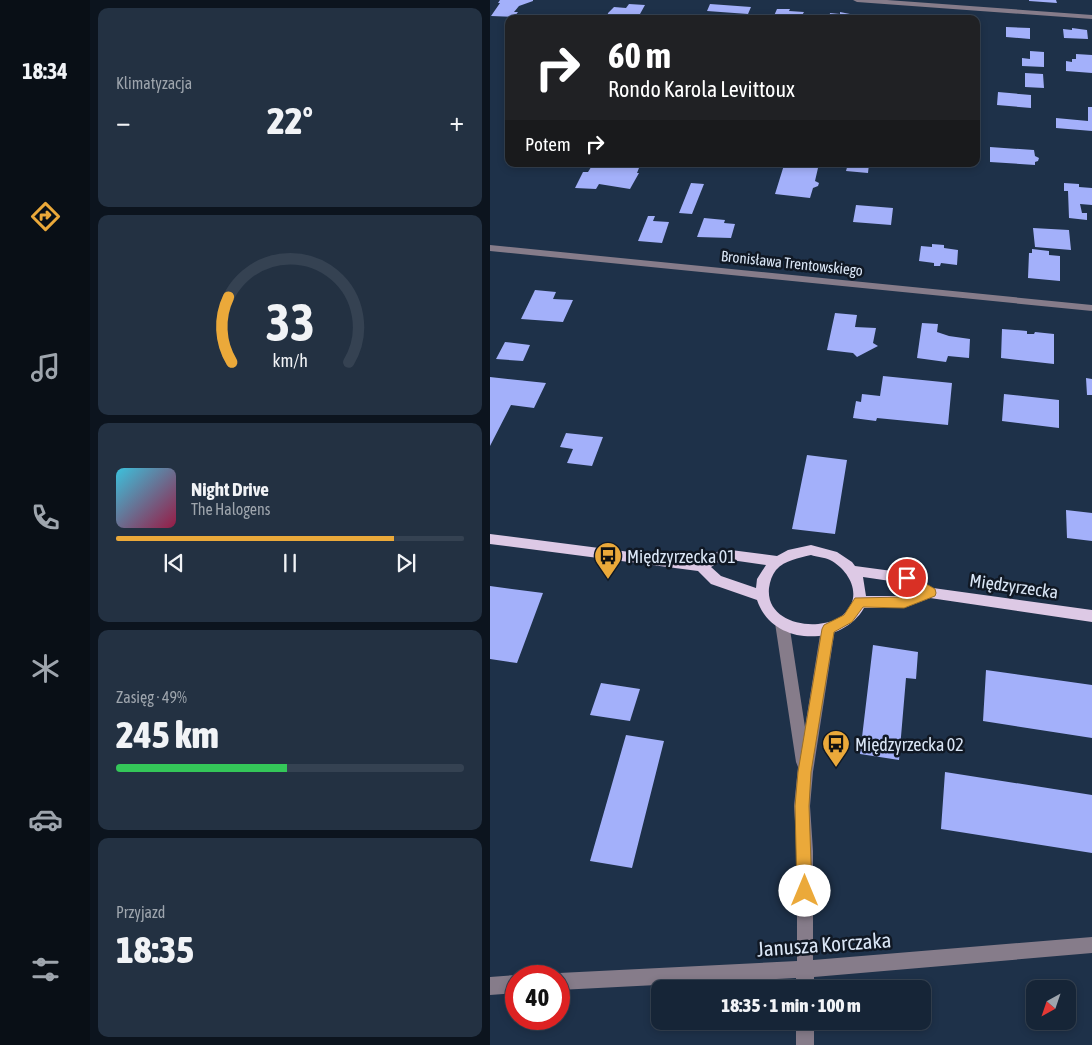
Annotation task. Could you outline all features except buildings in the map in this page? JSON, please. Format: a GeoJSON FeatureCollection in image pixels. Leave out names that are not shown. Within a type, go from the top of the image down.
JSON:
{"type":"FeatureCollection","features":[{"type":"Feature","properties":{"kind":"main road"},"geometry":{"type":"LineString","coordinates":[[490,539],[701,566],[716,580],[762,596]]}},
{"type":"Feature","properties":{"kind":"main road"},"geometry":{"type":"LineString","coordinates":[[798,551],[824,551],[836,555],[854,571],[859,581],[859,602],[848,618],[828,629],[804,630],[782,623],[765,606],[762,596],[762,583],[767,571],[776,561],[787,554],[798,551]]}},
{"type":"Feature","properties":{"kind":"main road"},"geometry":{"type":"LineString","coordinates":[[701,566],[723,554],[776,561]]}},
{"type":"Feature","properties":{"kind":"main road","name":"Międzyrzecka"},"geometry":{"type":"LineString","coordinates":[[854,571],[907,578],[930,593],[1092,616]]}},
{"type":"Feature","properties":{"kind":"main road","name":"Międzyrzecka"},"geometry":{"type":"LineString","coordinates":[[859,602],[904,602],[930,593]]}},
{"type":"Feature","properties":{"kind":"street"},"geometry":{"type":"LineString","coordinates":[[857,0],[1092,17]]}},
{"type":"Feature","properties":{"kind":"street","name":"Bronisława Trentowskiego"},"geometry":{"type":"LineString","coordinates":[[490,248],[1092,308]]}},
{"type":"Feature","properties":{"kind":"street"},"geometry":{"type":"LineString","coordinates":[[782,623],[805,772]]}},
{"type":"Feature","properties":{"kind":"street"},"geometry":{"type":"LineString","coordinates":[[805,980],[802,806],[805,772],[828,629]]}},
{"type":"Feature","properties":{"kind":"street","name":"Janusza Korczaka"},"geometry":{"type":"LineString","coordinates":[[570,981],[805,970],[1092,945]]}},
{"type":"Feature","properties":{"kind":"street"},"geometry":{"type":"LineString","coordinates":[[490,986],[505,985]]}},
{"type":"Feature","properties":{"kind":"street"},"geometry":{"type":"LineString","coordinates":[[805,1030],[805,1045]]}},
{"type":"Feature","properties":{"kind":"place","name":"Międzyrzecka 01"},"geometry":{"type":"Point","coordinates":[608,580]}},
{"type":"Feature","properties":{"kind":"place","name":"Międzyrzecka 02"},"geometry":{"type":"Point","coordinates":[836,768]}},
{"type":"Feature","properties":{"kind":"route"},"geometry":{"type":"LineString","coordinates":[[805,891],[802,806],[805,772],[828,629],[848,618],[859,602],[904,602],[930,593],[907,578]]}}]}
